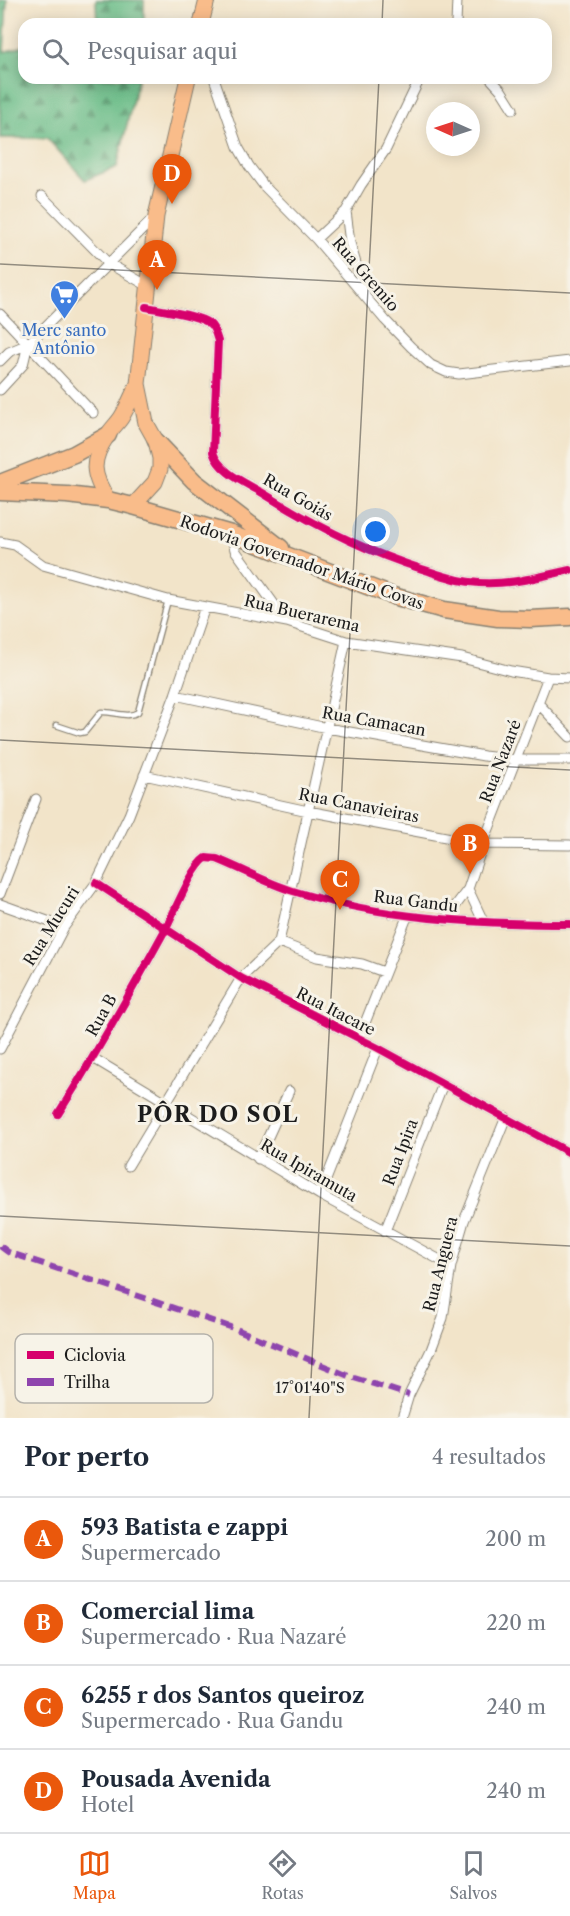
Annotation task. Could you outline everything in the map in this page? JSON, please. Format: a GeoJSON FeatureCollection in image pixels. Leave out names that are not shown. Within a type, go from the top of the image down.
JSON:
{"type":"FeatureCollection","features":[{"type":"Feature","properties":{"kind":"highway"},"geometry":{"type":"LineString","coordinates":[[0,483],[74,454],[108,435]]}},
{"type":"Feature","properties":{"kind":"highway"},"geometry":{"type":"LineString","coordinates":[[156,441],[194,481],[291,556]]}},
{"type":"Feature","properties":{"kind":"highway","name":"Rodovia Governador Mário Covas"},"geometry":{"type":"LineString","coordinates":[[0,492],[67,495],[108,500],[133,506],[231,534],[393,596],[444,610],[498,618],[570,617]]}},
{"type":"Feature","properties":{"kind":"main road"},"geometry":{"type":"LineString","coordinates":[[202,18],[207,0]]}},
{"type":"Feature","properties":{"kind":"main road"},"geometry":{"type":"LineString","coordinates":[[133,506],[155,482],[160,469],[156,441],[146,423],[138,384],[156,216],[187,84]]}},
{"type":"Feature","properties":{"kind":"main road"},"geometry":{"type":"LineString","coordinates":[[108,500],[97,482],[94,466],[97,453],[121,419],[138,384]]}},
{"type":"Feature","properties":{"kind":"main road"},"geometry":{"type":"LineString","coordinates":[[121,419],[134,418],[146,423]]}},
{"type":"Feature","properties":{"kind":"street"},"geometry":{"type":"LineString","coordinates":[[456,18],[457,0]]}},
{"type":"Feature","properties":{"kind":"street","name":"Rua Gremio"},"geometry":{"type":"LineString","coordinates":[[216,84],[232,131],[249,166],[264,186],[316,239],[385,321],[431,365],[446,372],[459,374],[570,360]]}},
{"type":"Feature","properties":{"kind":"street"},"geometry":{"type":"LineString","coordinates":[[316,239],[346,211],[386,149],[417,84]]}},
{"type":"Feature","properties":{"kind":"street"},"geometry":{"type":"LineString","coordinates":[[496,84],[513,109]]}},
{"type":"Feature","properties":{"kind":"street"},"geometry":{"type":"LineString","coordinates":[[42,196],[108,263],[148,286]]}},
{"type":"Feature","properties":{"kind":"street"},"geometry":{"type":"LineString","coordinates":[[346,211],[350,243],[366,297]]}},
{"type":"Feature","properties":{"kind":"street"},"geometry":{"type":"LineString","coordinates":[[0,361],[9,351],[28,344],[156,216]]}},
{"type":"Feature","properties":{"kind":"street","name":"Rua Goiás"},"geometry":{"type":"LineString","coordinates":[[146,307],[202,320],[211,325],[216,333],[218,341],[213,452],[221,467],[232,474],[295,513],[357,545],[385,557],[452,579],[471,582],[501,582],[570,570]]}},
{"type":"Feature","properties":{"kind":"street"},"geometry":{"type":"LineString","coordinates":[[0,314],[93,413]]}},
{"type":"Feature","properties":{"kind":"street"},"geometry":{"type":"LineString","coordinates":[[0,390],[23,365],[28,344]]}},
{"type":"Feature","properties":{"kind":"street"},"geometry":{"type":"LineString","coordinates":[[231,534],[235,550],[287,622]]}},
{"type":"Feature","properties":{"kind":"street","name":"Rua Buerarema"},"geometry":{"type":"LineString","coordinates":[[0,542],[15,545],[43,565],[168,600],[287,622],[346,641],[462,658],[511,671],[570,678]]}},
{"type":"Feature","properties":{"kind":"street"},"geometry":{"type":"LineString","coordinates":[[96,883],[129,815],[175,695],[205,607]]}},
{"type":"Feature","properties":{"kind":"street"},"geometry":{"type":"LineString","coordinates":[[128,1166],[241,978],[279,942],[346,641]]}},
{"type":"Feature","properties":{"kind":"street","name":"Rua Nazaré"},"geometry":{"type":"LineString","coordinates":[[445,920],[468,889],[483,844],[548,677]]}},
{"type":"Feature","properties":{"kind":"street","name":"Rua Camacan"},"geometry":{"type":"LineString","coordinates":[[175,695],[327,728],[484,756],[517,760],[570,760]]}},
{"type":"Feature","properties":{"kind":"street"},"geometry":{"type":"LineString","coordinates":[[538,703],[570,737]]}},
{"type":"Feature","properties":{"kind":"street","name":"Rua Canavieiras"},"geometry":{"type":"LineString","coordinates":[[144,775],[308,811],[483,844],[570,845]]}},
{"type":"Feature","properties":{"kind":"street"},"geometry":{"type":"LineString","coordinates":[[0,894],[36,799]]}},
{"type":"Feature","properties":{"kind":"street","name":"Rua Gandu"},"geometry":{"type":"LineString","coordinates":[[166,929],[197,868],[206,858],[217,859],[290,891],[407,917],[570,924]]}},
{"type":"Feature","properties":{"kind":"street","name":"Rua Mucuri"},"geometry":{"type":"LineString","coordinates":[[0,1049],[64,927],[96,883]]}},
{"type":"Feature","properties":{"kind":"street","name":"Rua Itacare"},"geometry":{"type":"LineString","coordinates":[[96,883],[241,978],[378,1048],[570,1153]]}},
{"type":"Feature","properties":{"kind":"street"},"geometry":{"type":"LineString","coordinates":[[468,889],[483,921]]}},
{"type":"Feature","properties":{"kind":"street"},"geometry":{"type":"LineString","coordinates":[[0,904],[64,927]]}},
{"type":"Feature","properties":{"kind":"street"},"geometry":{"type":"LineString","coordinates":[[359,1038],[407,917]]}},
{"type":"Feature","properties":{"kind":"street","name":"Rua B"},"geometry":{"type":"LineString","coordinates":[[58,1114],[93,1058],[166,929]]}},
{"type":"Feature","properties":{"kind":"street"},"geometry":{"type":"LineString","coordinates":[[279,942],[317,957],[362,964],[384,972]]}},
{"type":"Feature","properties":{"kind":"street"},"geometry":{"type":"LineString","coordinates":[[320,1195],[378,1048]]}},
{"type":"Feature","properties":{"kind":"street","name":"Rua Ipiramuta"},"geometry":{"type":"LineString","coordinates":[[93,1058],[258,1159],[451,1266]]}},
{"type":"Feature","properties":{"kind":"street","name":"Rua Ipira"},"geometry":{"type":"LineString","coordinates":[[386,1231],[443,1084]]}},
{"type":"Feature","properties":{"kind":"street"},"geometry":{"type":"LineString","coordinates":[[258,1159],[289,1091]]}},
{"type":"Feature","properties":{"kind":"street","name":"Rua Anguera"},"geometry":{"type":"LineString","coordinates":[[402,1418],[442,1318],[451,1266],[464,1221],[506,1117]]}},
{"type":"Feature","properties":{"kind":"lane"},"geometry":{"type":"LineString","coordinates":[[56,725],[80,733],[85,732],[101,712],[134,715],[138,712],[168,600]]}},
{"type":"Feature","properties":{"kind":"green space"},"geometry":{"type":"Polygon","coordinates":[[[0,0],[7,0],[4,52],[18,48],[18,84],[137,84],[117,167],[85,180],[47,138],[0,138],[0,0]]]}},
{"type":"Feature","properties":{"kind":"green space"},"geometry":{"type":"Polygon","coordinates":[[[96,0],[144,0],[144,18],[97,18],[96,0]]]}},
{"type":"Feature","properties":{"kind":"marked path"},"geometry":{"type":"LineString","coordinates":[[0,1246],[8,1252],[236,1329],[351,1377],[409,1395]]}},
{"type":"Feature","properties":{"kind":"cycle path"},"geometry":{"type":"LineString","coordinates":[[146,307],[197,318],[210,324],[213,328],[218,341],[213,452],[226,471],[240,480],[319,526],[359,545],[401,562],[452,578],[470,582],[495,583],[570,570]]}},
{"type":"Feature","properties":{"kind":"cycle path"},"geometry":{"type":"LineString","coordinates":[[58,1114],[100,1046],[165,930],[189,880],[206,858],[217,859],[293,891],[361,908],[465,921],[570,924]]}},
{"type":"Feature","properties":{"kind":"cycle path"},"geometry":{"type":"LineString","coordinates":[[96,883],[241,978],[378,1048],[570,1153]]}},
{"type":"Feature","properties":{"kind":"place","name":"Pousada Avenida"},"geometry":{"type":"Point","coordinates":[172,204]}},
{"type":"Feature","properties":{"kind":"place","name":"593 Batista e zappi"},"geometry":{"type":"Point","coordinates":[157,290]}},
{"type":"Feature","properties":{"kind":"place","name":"Merc santo Antônio"},"geometry":{"type":"Point","coordinates":[64,320]}},
{"type":"Feature","properties":{"kind":"place","name":"Comercial lima"},"geometry":{"type":"Point","coordinates":[470,874]}},
{"type":"Feature","properties":{"kind":"place","name":"6255 r dos Santos queiroz"},"geometry":{"type":"Point","coordinates":[340,910]}},
{"type":"Feature","properties":{"kind":"district","name":"PÔR DO SOL"},"geometry":{"type":"Point","coordinates":[218,1114]}}]}
